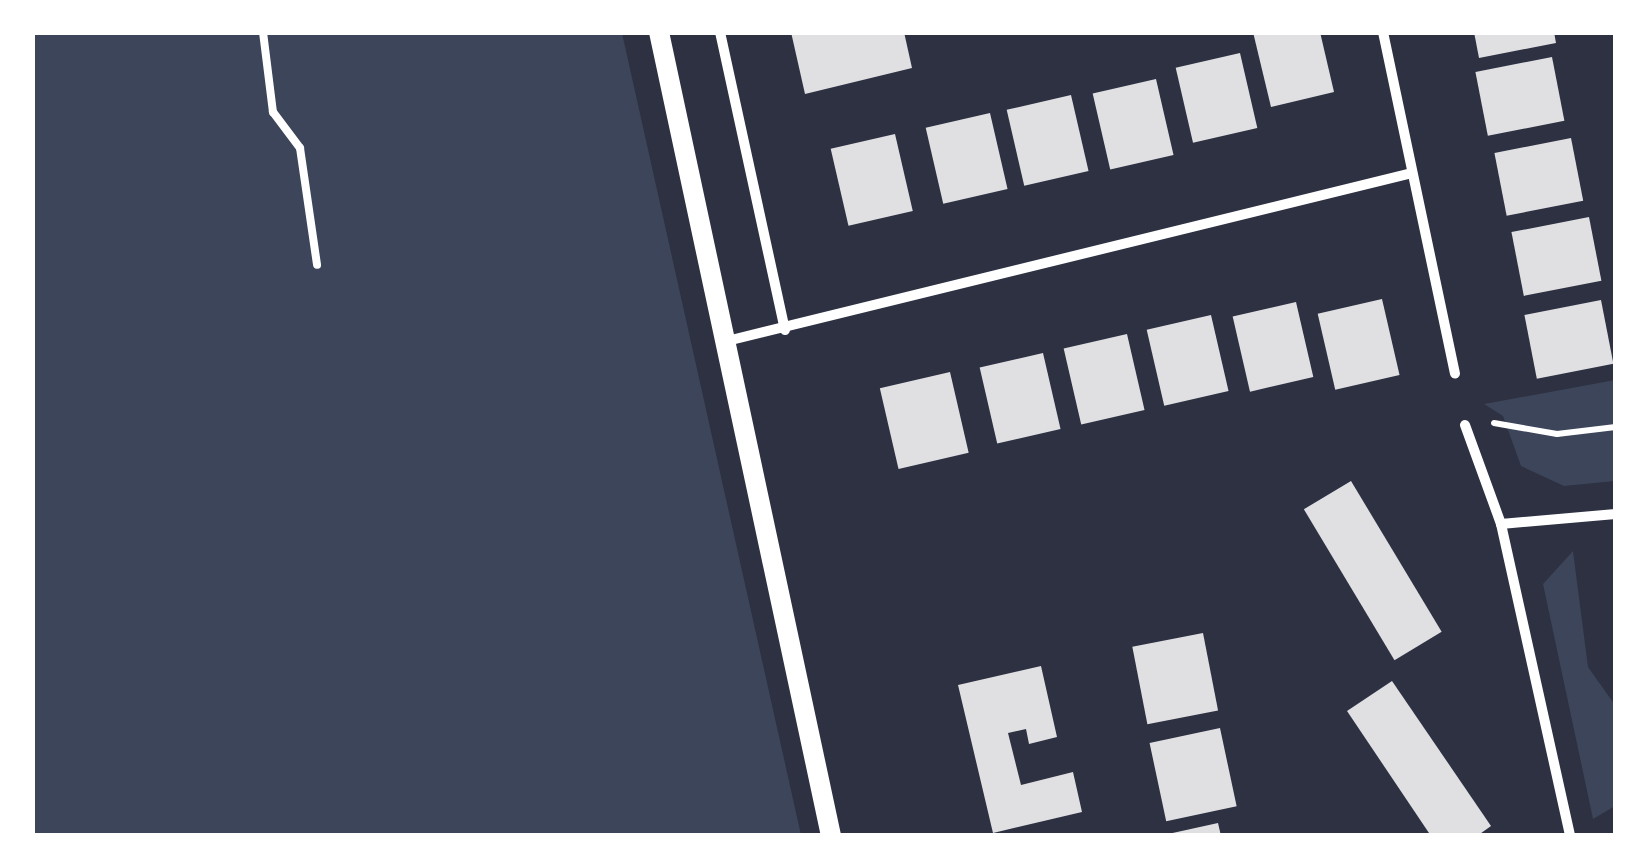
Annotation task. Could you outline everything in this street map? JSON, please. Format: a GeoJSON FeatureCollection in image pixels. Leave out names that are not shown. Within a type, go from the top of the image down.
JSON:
{"type":"FeatureCollection","features":[{"type":"Feature","properties":{"kind":"main road"},"geometry":{"type":"LineString","coordinates":[[659,32],[831,836]]}},
{"type":"Feature","properties":{"kind":"street"},"geometry":{"type":"LineString","coordinates":[[720,32],[785,330]]}},
{"type":"Feature","properties":{"kind":"street"},"geometry":{"type":"LineString","coordinates":[[1383,32],[1455,373]]}},
{"type":"Feature","properties":{"kind":"street"},"geometry":{"type":"LineString","coordinates":[[723,342],[785,330],[1412,173]]}},
{"type":"Feature","properties":{"kind":"street"},"geometry":{"type":"LineString","coordinates":[[1465,425],[1501,524],[1570,836]]}},
{"type":"Feature","properties":{"kind":"street"},"geometry":{"type":"LineString","coordinates":[[1501,524],[1616,514]]}},
{"type":"Feature","properties":{"kind":"lane"},"geometry":{"type":"LineString","coordinates":[[263,32],[273,112],[300,148],[317,265]]}},
{"type":"Feature","properties":{"kind":"path"},"geometry":{"type":"LineString","coordinates":[[1465,425],[1509,422],[1556,434],[1616,426]]}},
{"type":"Feature","properties":{"kind":"shaded area"},"geometry":{"type":"Polygon","coordinates":[[[32,33],[622,33],[801,835],[33,835],[32,33]]]}},
{"type":"Feature","properties":{"kind":"shaded area"},"geometry":{"type":"Polygon","coordinates":[[[1615,380],[1615,481],[1564,486],[1521,466],[1503,416],[1484,404],[1615,380]]]}},
{"type":"Feature","properties":{"kind":"shaded area"},"geometry":{"type":"Polygon","coordinates":[[[1573,551],[1588,667],[1615,705],[1615,806],[1593,819],[1543,584],[1573,551]]]}},
{"type":"Feature","properties":{"kind":"building"},"geometry":{"type":"Polygon","coordinates":[[[791,32],[904,32],[912,68],[805,94],[791,32]]]}},
{"type":"Feature","properties":{"kind":"building"},"geometry":{"type":"Polygon","coordinates":[[[1253,32],[1320,32],[1334,92],[1271,107],[1253,32]]]}},
{"type":"Feature","properties":{"kind":"building"},"geometry":{"type":"Polygon","coordinates":[[[1474,32],[1554,32],[1556,43],[1479,58],[1474,32]]]}},
{"type":"Feature","properties":{"kind":"building"},"geometry":{"type":"Polygon","coordinates":[[[1240,53],[1257,128],[1193,143],[1176,68],[1240,53]]]}},
{"type":"Feature","properties":{"kind":"building"},"geometry":{"type":"Polygon","coordinates":[[[1552,57],[1564,121],[1488,136],[1475,72],[1552,57]]]}},
{"type":"Feature","properties":{"kind":"building"},"geometry":{"type":"Polygon","coordinates":[[[1156,79],[1174,155],[1110,170],[1093,94],[1156,79]]]}},
{"type":"Feature","properties":{"kind":"building"},"geometry":{"type":"Polygon","coordinates":[[[1071,95],[1089,171],[1024,186],[1007,110],[1071,95]]]}},
{"type":"Feature","properties":{"kind":"building"},"geometry":{"type":"Polygon","coordinates":[[[990,113],[1008,189],[943,204],[926,128],[990,113]]]}},
{"type":"Feature","properties":{"kind":"building"},"geometry":{"type":"Polygon","coordinates":[[[895,134],[913,211],[848,226],[831,149],[895,134]]]}},
{"type":"Feature","properties":{"kind":"building"},"geometry":{"type":"Polygon","coordinates":[[[1571,138],[1583,201],[1507,216],[1494,153],[1571,138]]]}},
{"type":"Feature","properties":{"kind":"building"},"geometry":{"type":"Polygon","coordinates":[[[1589,217],[1601,281],[1524,296],[1511,232],[1589,217]]]}},
{"type":"Feature","properties":{"kind":"building"},"geometry":{"type":"Polygon","coordinates":[[[1382,299],[1400,375],[1335,390],[1318,314],[1382,299]]]}},
{"type":"Feature","properties":{"kind":"building"},"geometry":{"type":"Polygon","coordinates":[[[1601,300],[1613,364],[1537,379],[1524,315],[1601,300]]]}},
{"type":"Feature","properties":{"kind":"building"},"geometry":{"type":"Polygon","coordinates":[[[1296,302],[1313,377],[1250,392],[1233,317],[1296,302]]]}},
{"type":"Feature","properties":{"kind":"building"},"geometry":{"type":"Polygon","coordinates":[[[1211,315],[1229,391],[1164,406],[1147,330],[1211,315]]]}},
{"type":"Feature","properties":{"kind":"building"},"geometry":{"type":"Polygon","coordinates":[[[1127,334],[1145,410],[1081,425],[1064,349],[1127,334]]]}},
{"type":"Feature","properties":{"kind":"building"},"geometry":{"type":"Polygon","coordinates":[[[1043,353],[1061,429],[997,444],[980,368],[1043,353]]]}},
{"type":"Feature","properties":{"kind":"building"},"geometry":{"type":"Polygon","coordinates":[[[950,372],[969,453],[899,469],[880,388],[950,372]]]}},
{"type":"Feature","properties":{"kind":"building"},"geometry":{"type":"Polygon","coordinates":[[[1351,481],[1442,632],[1395,660],[1304,509],[1351,481]]]}},
{"type":"Feature","properties":{"kind":"building"},"geometry":{"type":"Polygon","coordinates":[[[1203,633],[1218,711],[1147,724],[1132,647],[1203,633]]]}},
{"type":"Feature","properties":{"kind":"building"},"geometry":{"type":"Polygon","coordinates":[[[1041,666],[1057,737],[1029,744],[1026,729],[1008,733],[1021,785],[1073,772],[1082,812],[993,833],[958,685],[1041,666]]]}},
{"type":"Feature","properties":{"kind":"building"},"geometry":{"type":"Polygon","coordinates":[[[1392,681],[1491,826],[1477,836],[1431,836],[1347,711],[1392,681]]]}},
{"type":"Feature","properties":{"kind":"building"},"geometry":{"type":"Polygon","coordinates":[[[1220,728],[1237,806],[1166,821],[1150,743],[1220,728]]]}},
{"type":"Feature","properties":{"kind":"building"},"geometry":{"type":"Polygon","coordinates":[[[1218,823],[1221,836],[1168,836],[1168,834],[1218,823]]]}}]}
